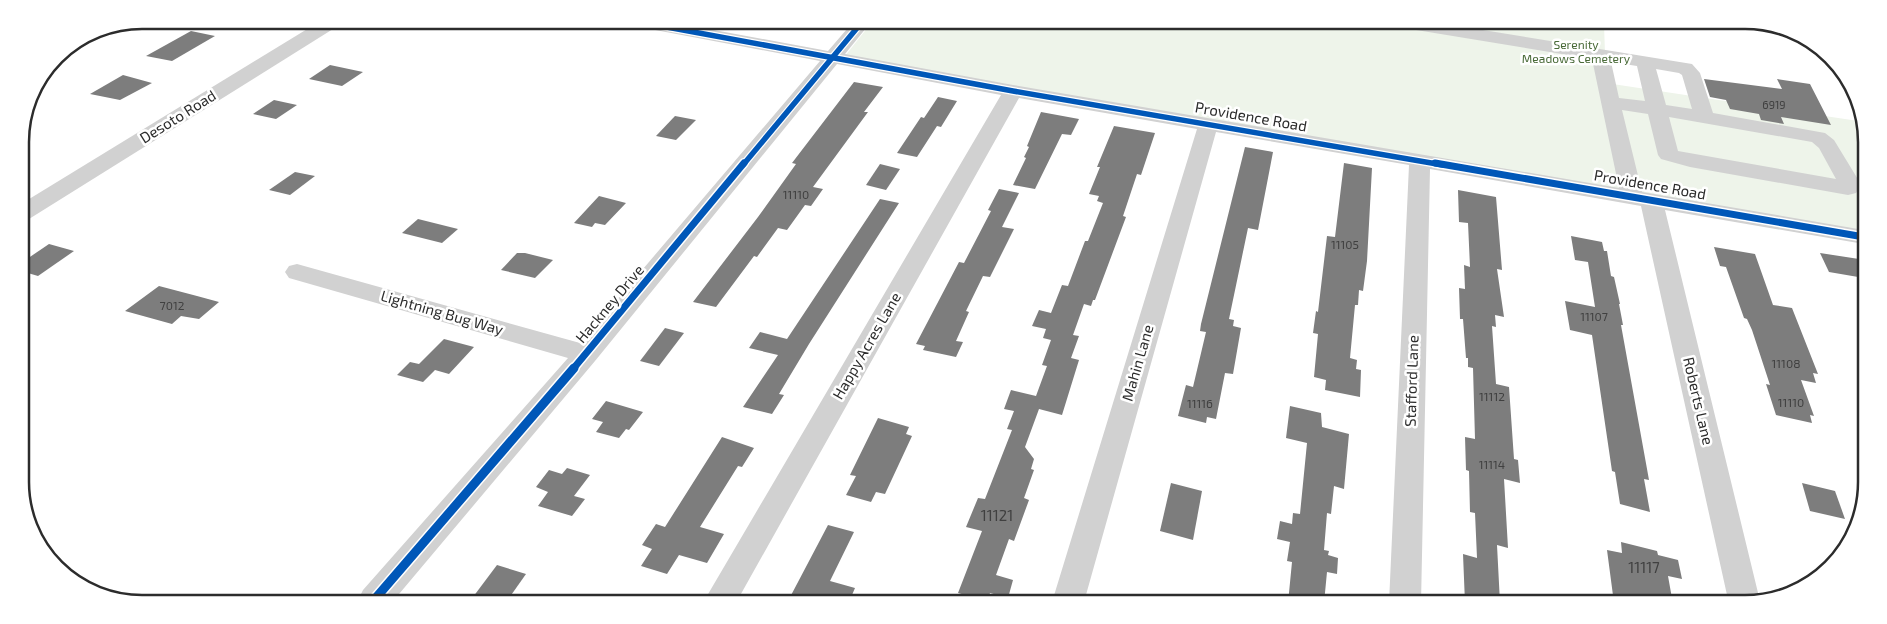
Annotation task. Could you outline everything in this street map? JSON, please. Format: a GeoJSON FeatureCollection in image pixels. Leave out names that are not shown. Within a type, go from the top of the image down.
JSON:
{"type":"FeatureCollection","features":[{"type":"Feature","properties":{"kind":"street","name":"Desoto Road"},"geometry":{"type":"LineString","coordinates":[[29,209],[320,29]]}},
{"type":"Feature","properties":{"kind":"street","name":"Providence Road"},"geometry":{"type":"LineString","coordinates":[[677,29],[1013,90],[1858,236]]}},
{"type":"Feature","properties":{"kind":"street","name":"Hackney Drive"},"geometry":{"type":"LineString","coordinates":[[378,595],[586,354],[856,29]]}},
{"type":"Feature","properties":{"kind":"street"},"geometry":{"type":"LineString","coordinates":[[1441,29],[1685,68],[1690,73],[1705,118]]}},
{"type":"Feature","properties":{"kind":"street","name":"Roberts Lane"},"geometry":{"type":"LineString","coordinates":[[1600,55],[1610,102],[1641,198],[1743,595]]}},
{"type":"Feature","properties":{"kind":"street"},"geometry":{"type":"LineString","coordinates":[[1610,102],[1657,110],[1818,137],[1827,144],[1848,181],[1848,188],[1690,161],[1668,155],[1657,110],[1645,61]]}},
{"type":"Feature","properties":{"kind":"street","name":"Happy Acres Lane"},"geometry":{"type":"LineString","coordinates":[[723,595],[1013,90]]}},
{"type":"Feature","properties":{"kind":"street","name":"Mahin Lane"},"geometry":{"type":"LineString","coordinates":[[1070,595],[1208,124]]}},
{"type":"Feature","properties":{"kind":"street","name":"Stafford Lane"},"geometry":{"type":"LineString","coordinates":[[1405,595],[1420,160]]}},
{"type":"Feature","properties":{"kind":"street","name":"Lightning Bug Way"},"geometry":{"type":"LineString","coordinates":[[297,272],[586,354]]}},
{"type":"Feature","properties":{"kind":"green space","name":"Serenity Meadows Cemetery"},"geometry":{"type":"Polygon","coordinates":[[[866,29],[1604,29],[1606,83],[1856,121],[1858,142],[1858,236],[845,56],[866,29]]]}},
{"type":"Feature","properties":{"kind":"building"},"geometry":{"type":"Polygon","coordinates":[[[191,31],[215,36],[172,61],[146,56],[191,31]]]}},
{"type":"Feature","properties":{"kind":"building"},"geometry":{"type":"Polygon","coordinates":[[[330,65],[363,72],[342,86],[309,79],[330,65]]]}},
{"type":"Feature","properties":{"kind":"building"},"geometry":{"type":"Polygon","coordinates":[[[123,75],[152,83],[120,100],[90,94],[123,75]]]}},
{"type":"Feature","properties":{"kind":"building"},"geometry":{"type":"Polygon","coordinates":[[[1704,79],[1782,89],[1777,79],[1810,84],[1831,125],[1781,117],[1784,124],[1761,120],[1759,114],[1730,109],[1726,100],[1710,97],[1704,79]]]}},
{"type":"Feature","properties":{"kind":"building"},"geometry":{"type":"Polygon","coordinates":[[[854,82],[883,87],[864,112],[868,112],[813,187],[823,189],[811,206],[805,205],[787,230],[778,228],[757,257],[754,256],[716,307],[693,302],[758,217],[796,164],[792,163],[854,82]]]}},
{"type":"Feature","properties":{"kind":"building"},"geometry":{"type":"Polygon","coordinates":[[[938,97],[957,101],[941,127],[937,126],[917,157],[897,153],[921,117],[924,118],[938,97]]]}},
{"type":"Feature","properties":{"kind":"building"},"geometry":{"type":"Polygon","coordinates":[[[274,100],[297,105],[276,119],[253,114],[274,100]]]}},
{"type":"Feature","properties":{"kind":"building"},"geometry":{"type":"Polygon","coordinates":[[[1041,112],[1079,119],[1071,135],[1062,134],[1035,189],[1013,185],[1026,158],[1024,157],[1029,147],[1027,146],[1041,112]]]}},
{"type":"Feature","properties":{"kind":"building"},"geometry":{"type":"Polygon","coordinates":[[[675,116],[696,120],[676,140],[656,136],[675,116]]]}},
{"type":"Feature","properties":{"kind":"building"},"geometry":{"type":"Polygon","coordinates":[[[1114,126],[1155,133],[1141,175],[1137,174],[1123,216],[1126,217],[1095,300],[1093,300],[1091,306],[1084,304],[1073,335],[1079,336],[1071,358],[1079,360],[1062,415],[1039,409],[1025,447],[1034,459],[1031,469],[1034,470],[1024,498],[1029,500],[1014,541],[1009,539],[996,575],[1013,580],[1009,595],[990,593],[989,595],[965,595],[958,593],[982,531],[966,527],[978,498],[985,499],[1012,430],[1007,429],[1014,411],[1004,409],[1011,390],[1036,396],[1047,366],[1042,365],[1051,340],[1043,338],[1046,329],[1032,326],[1039,310],[1051,313],[1062,285],[1068,286],[1085,241],[1088,241],[1103,203],[1097,201],[1099,196],[1089,194],[1100,167],[1097,167],[1114,126]]]}},
{"type":"Feature","properties":{"kind":"building"},"geometry":{"type":"Polygon","coordinates":[[[1245,147],[1273,152],[1258,230],[1248,228],[1229,319],[1234,320],[1233,326],[1241,328],[1233,374],[1225,373],[1216,419],[1207,417],[1206,423],[1178,416],[1186,385],[1193,387],[1206,332],[1200,331],[1201,324],[1245,147]]]}},
{"type":"Feature","properties":{"kind":"building"},"geometry":{"type":"Polygon","coordinates":[[[1344,163],[1372,168],[1367,261],[1363,291],[1359,290],[1358,305],[1355,305],[1350,358],[1357,360],[1356,369],[1361,370],[1360,397],[1325,390],[1326,380],[1314,377],[1318,334],[1313,333],[1316,311],[1318,312],[1327,236],[1335,237],[1344,163]]]}},
{"type":"Feature","properties":{"kind":"building"},"geometry":{"type":"Polygon","coordinates":[[[880,164],[900,169],[886,190],[866,185],[880,164]]]}},
{"type":"Feature","properties":{"kind":"building"},"geometry":{"type":"Polygon","coordinates":[[[295,172],[315,176],[290,195],[269,190],[295,172]]]}},
{"type":"Feature","properties":{"kind":"building"},"geometry":{"type":"Polygon","coordinates":[[[999,189],[1019,193],[1002,227],[1014,229],[990,277],[983,276],[966,311],[969,312],[956,341],[963,342],[956,357],[923,350],[925,346],[916,344],[959,262],[964,263],[991,211],[988,210],[999,189]]]}},
{"type":"Feature","properties":{"kind":"building"},"geometry":{"type":"Polygon","coordinates":[[[1458,190],[1496,197],[1502,270],[1497,269],[1504,317],[1495,315],[1496,327],[1492,326],[1496,384],[1509,387],[1514,459],[1518,460],[1520,483],[1504,479],[1508,548],[1497,545],[1500,595],[1465,595],[1463,554],[1477,558],[1475,513],[1470,512],[1469,471],[1466,470],[1465,437],[1475,439],[1473,368],[1468,367],[1468,358],[1466,358],[1463,319],[1460,319],[1459,288],[1465,289],[1464,265],[1470,267],[1468,223],[1459,222],[1458,190]]]}},
{"type":"Feature","properties":{"kind":"building"},"geometry":{"type":"Polygon","coordinates":[[[599,196],[626,203],[605,225],[595,223],[592,227],[574,223],[599,196]]]}},
{"type":"Feature","properties":{"kind":"building"},"geometry":{"type":"Polygon","coordinates":[[[880,199],[899,203],[809,344],[779,394],[784,395],[772,414],[743,407],[778,355],[749,348],[760,332],[787,339],[880,199]]]}},
{"type":"Feature","properties":{"kind":"building"},"geometry":{"type":"Polygon","coordinates":[[[418,219],[458,229],[442,243],[402,233],[418,219]]]}},
{"type":"Feature","properties":{"kind":"building"},"geometry":{"type":"Polygon","coordinates":[[[1571,236],[1602,242],[1604,251],[1607,251],[1611,276],[1614,277],[1620,304],[1623,325],[1621,325],[1649,480],[1644,479],[1650,512],[1620,504],[1615,472],[1612,471],[1592,335],[1570,330],[1565,301],[1595,307],[1588,262],[1575,260],[1571,236]]]}},
{"type":"Feature","properties":{"kind":"building"},"geometry":{"type":"Polygon","coordinates":[[[49,244],[74,251],[38,276],[29,273],[29,258],[49,244]]]}},
{"type":"Feature","properties":{"kind":"building"},"geometry":{"type":"Polygon","coordinates":[[[1714,247],[1755,254],[1773,305],[1792,308],[1818,374],[1813,373],[1816,383],[1801,380],[1814,416],[1810,415],[1812,423],[1776,415],[1766,384],[1770,385],[1752,330],[1747,319],[1744,318],[1726,267],[1720,266],[1714,247]]]}},
{"type":"Feature","properties":{"kind":"building"},"geometry":{"type":"Polygon","coordinates":[[[517,253],[525,253],[553,260],[535,278],[501,270],[517,253]]]}},
{"type":"Feature","properties":{"kind":"building"},"geometry":{"type":"Polygon","coordinates":[[[1820,253],[1858,259],[1858,277],[1829,272],[1820,253]]]}},
{"type":"Feature","properties":{"kind":"building"},"geometry":{"type":"Polygon","coordinates":[[[159,286],[219,302],[199,319],[181,316],[172,324],[125,311],[159,286]]]}},
{"type":"Feature","properties":{"kind":"building"},"geometry":{"type":"Polygon","coordinates":[[[665,328],[684,333],[659,366],[640,361],[665,328]]]}},
{"type":"Feature","properties":{"kind":"building"},"geometry":{"type":"Polygon","coordinates":[[[444,339],[474,347],[449,374],[435,370],[423,382],[397,375],[410,362],[419,364],[444,339]]]}},
{"type":"Feature","properties":{"kind":"building"},"geometry":{"type":"Polygon","coordinates":[[[606,401],[643,412],[629,430],[626,429],[619,438],[596,432],[603,422],[592,419],[606,401]]]}},
{"type":"Feature","properties":{"kind":"building"},"geometry":{"type":"Polygon","coordinates":[[[1290,406],[1321,413],[1322,427],[1349,434],[1344,489],[1334,486],[1331,514],[1327,513],[1324,550],[1329,551],[1328,555],[1338,558],[1337,574],[1327,572],[1325,595],[1289,595],[1292,562],[1287,561],[1290,542],[1277,539],[1280,521],[1292,524],[1293,513],[1300,514],[1307,443],[1286,438],[1290,406]]]}},
{"type":"Feature","properties":{"kind":"building"},"geometry":{"type":"Polygon","coordinates":[[[878,418],[909,427],[906,434],[912,436],[885,494],[876,492],[871,502],[846,495],[856,476],[850,475],[878,418]]]}},
{"type":"Feature","properties":{"kind":"building"},"geometry":{"type":"Polygon","coordinates":[[[722,437],[754,448],[742,467],[738,466],[700,527],[724,534],[707,563],[679,555],[667,574],[641,566],[652,549],[642,545],[656,524],[665,527],[722,437]]]}},
{"type":"Feature","properties":{"kind":"building"},"geometry":{"type":"Polygon","coordinates":[[[567,468],[590,475],[574,496],[585,499],[572,516],[538,506],[548,492],[536,487],[549,470],[562,474],[567,468]]]}},
{"type":"Feature","properties":{"kind":"building"},"geometry":{"type":"Polygon","coordinates":[[[1171,483],[1202,491],[1193,540],[1160,531],[1171,483]]]}},
{"type":"Feature","properties":{"kind":"building"},"geometry":{"type":"Polygon","coordinates":[[[1802,483],[1835,491],[1845,519],[1810,511],[1802,483]]]}},
{"type":"Feature","properties":{"kind":"building"},"geometry":{"type":"Polygon","coordinates":[[[828,525],[854,532],[830,581],[855,588],[852,595],[791,595],[828,525]]]}},
{"type":"Feature","properties":{"kind":"building"},"geometry":{"type":"Polygon","coordinates":[[[1621,542],[1657,551],[1658,555],[1678,560],[1682,579],[1668,576],[1671,595],[1613,595],[1607,550],[1622,553],[1621,542]]]}},
{"type":"Feature","properties":{"kind":"building"},"geometry":{"type":"Polygon","coordinates":[[[497,565],[526,574],[511,595],[474,595],[497,565]]]}},
{"type":"Feature","properties":{"kind":"cycle path"},"geometry":{"type":"LineString","coordinates":[[677,29],[1013,91],[1858,236]]}},
{"type":"Feature","properties":{"kind":"cycle path"},"geometry":{"type":"LineString","coordinates":[[378,595],[586,354],[856,29]]}}]}
